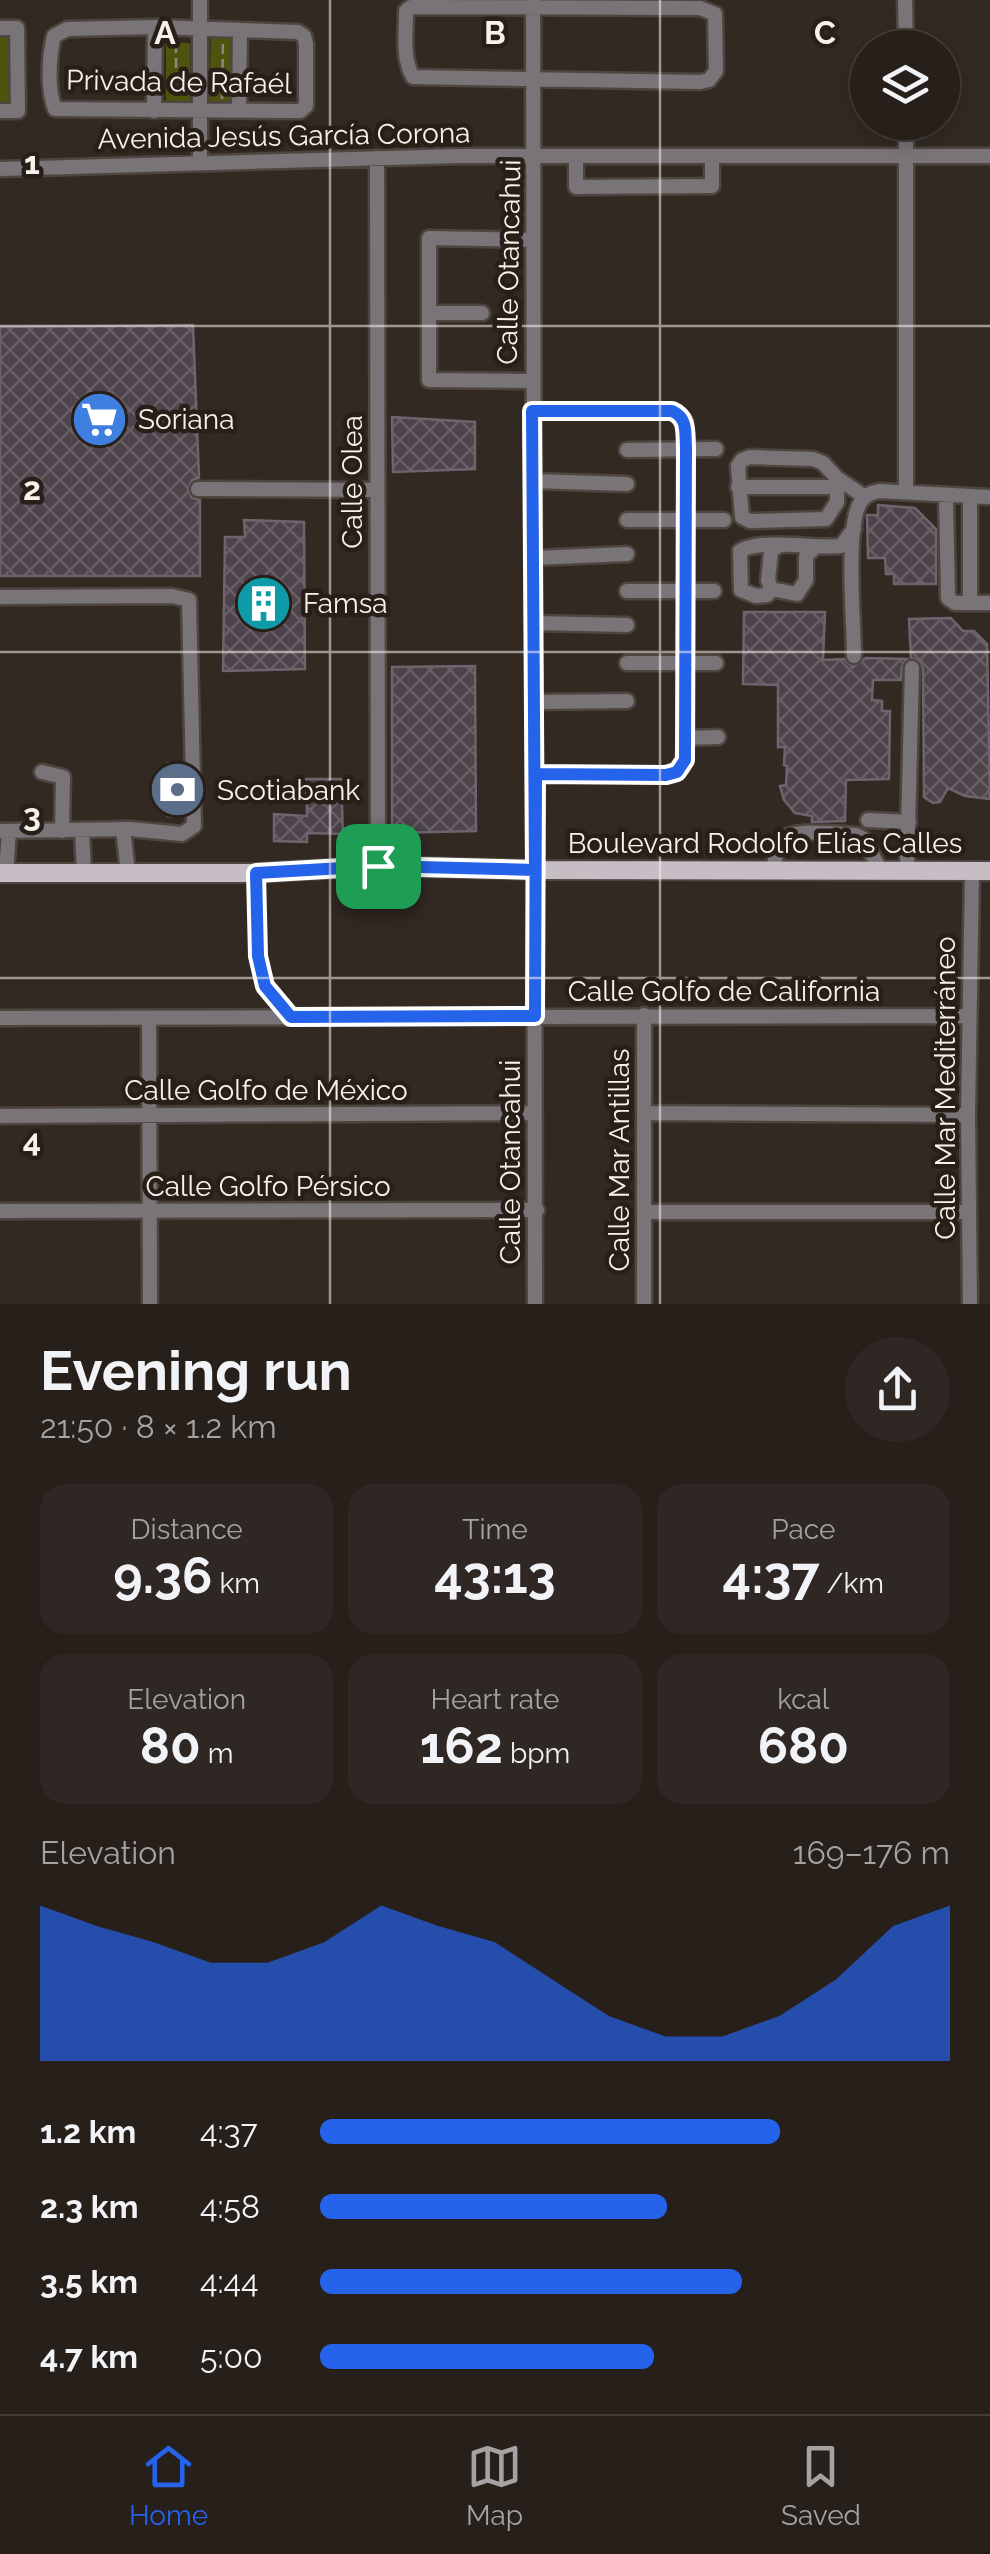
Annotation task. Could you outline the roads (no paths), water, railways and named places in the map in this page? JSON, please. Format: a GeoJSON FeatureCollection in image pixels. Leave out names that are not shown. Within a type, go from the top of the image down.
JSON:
{"type":"FeatureCollection","features":[{"type":"Feature","properties":{"kind":"main road","name":"Boulevard Rodolfo Elías Calles"},"geometry":{"type":"LineString","coordinates":[[3,873],[256,873],[378,866],[981,872]]}},
{"type":"Feature","properties":{"kind":"street"},"geometry":{"type":"LineString","coordinates":[[200,0],[200,163]]}},
{"type":"Feature","properties":{"kind":"street"},"geometry":{"type":"LineString","coordinates":[[905,0],[906,30]]}},
{"type":"Feature","properties":{"kind":"street"},"geometry":{"type":"LineString","coordinates":[[534,4],[700,8],[715,14],[716,71],[709,80],[412,77],[406,50],[406,11],[411,7],[534,4]]}},
{"type":"Feature","properties":{"kind":"street","name":"Calle Otancahui"},"geometry":{"type":"LineString","coordinates":[[534,4],[535,1304]]}},
{"type":"Feature","properties":{"kind":"street"},"geometry":{"type":"LineString","coordinates":[[0,28],[17,28],[18,112],[0,112]]}},
{"type":"Feature","properties":{"kind":"street"},"geometry":{"type":"LineString","coordinates":[[154,111],[155,28],[240,30],[239,110]]}},
{"type":"Feature","properties":{"kind":"street","name":"Privada de Rafaél"},"geometry":{"type":"LineString","coordinates":[[155,28],[58,32],[53,38],[51,55],[55,109],[304,109],[308,95],[303,35],[295,31],[240,30]]}},
{"type":"Feature","properties":{"kind":"street"},"geometry":{"type":"LineString","coordinates":[[906,140],[906,492]]}},
{"type":"Feature","properties":{"kind":"street"},"geometry":{"type":"LineString","coordinates":[[576,156],[576,187],[712,186],[712,156]]}},
{"type":"Feature","properties":{"kind":"street","name":"Avenida Jesús García Corona"},"geometry":{"type":"LineString","coordinates":[[0,169],[377,158],[990,156]]}},
{"type":"Feature","properties":{"kind":"street","name":"Calle Olea"},"geometry":{"type":"LineString","coordinates":[[377,158],[378,866]]}},
{"type":"Feature","properties":{"kind":"street"},"geometry":{"type":"LineString","coordinates":[[532,381],[429,380],[429,238],[533,240]]}},
{"type":"Feature","properties":{"kind":"street"},"geometry":{"type":"LineString","coordinates":[[429,313],[482,312]]}},
{"type":"Feature","properties":{"kind":"street"},"geometry":{"type":"LineString","coordinates":[[532,411],[675,411],[685,421],[686,448],[686,738],[682,767],[666,775],[536,774]]}},
{"type":"Feature","properties":{"kind":"street"},"geometry":{"type":"LineString","coordinates":[[627,450],[716,450]]}},
{"type":"Feature","properties":{"kind":"street"},"geometry":{"type":"LineString","coordinates":[[750,457],[813,459],[824,463],[837,483],[838,502],[820,522],[750,521],[742,517],[738,487],[738,466],[750,457]]}},
{"type":"Feature","properties":{"kind":"street"},"geometry":{"type":"LineString","coordinates":[[534,481],[627,484]]}},
{"type":"Feature","properties":{"kind":"street"},"geometry":{"type":"LineString","coordinates":[[738,487],[837,483],[865,496]]}},
{"type":"Feature","properties":{"kind":"street"},"geometry":{"type":"LineString","coordinates":[[198,490],[377,490]]}},
{"type":"Feature","properties":{"kind":"street"},"geometry":{"type":"LineString","coordinates":[[854,656],[854,528],[858,507],[865,496],[874,492],[906,492],[990,497]]}},
{"type":"Feature","properties":{"kind":"street"},"geometry":{"type":"LineString","coordinates":[[946,496],[948,598],[952,603],[990,603]]}},
{"type":"Feature","properties":{"kind":"street"},"geometry":{"type":"LineString","coordinates":[[970,497],[970,602]]}},
{"type":"Feature","properties":{"kind":"street"},"geometry":{"type":"LineString","coordinates":[[627,520],[724,520]]}},
{"type":"Feature","properties":{"kind":"street"},"geometry":{"type":"LineString","coordinates":[[777,547],[768,563],[771,589],[767,595],[756,596],[741,590],[740,551],[754,544],[840,546],[854,528]]}},
{"type":"Feature","properties":{"kind":"street"},"geometry":{"type":"LineString","coordinates":[[771,589],[797,594],[806,580],[806,556],[814,547]]}},
{"type":"Feature","properties":{"kind":"street"},"geometry":{"type":"LineString","coordinates":[[534,558],[627,554]]}},
{"type":"Feature","properties":{"kind":"street"},"geometry":{"type":"LineString","coordinates":[[627,591],[714,591]]}},
{"type":"Feature","properties":{"kind":"street"},"geometry":{"type":"LineString","coordinates":[[0,597],[172,596],[190,602],[194,826],[182,834],[123,828],[4,831],[3,873]]}},
{"type":"Feature","properties":{"kind":"street"},"geometry":{"type":"LineString","coordinates":[[535,624],[627,625]]}},
{"type":"Feature","properties":{"kind":"street"},"geometry":{"type":"LineString","coordinates":[[627,662],[716,663]]}},
{"type":"Feature","properties":{"kind":"street"},"geometry":{"type":"LineString","coordinates":[[908,871],[912,668]]}},
{"type":"Feature","properties":{"kind":"street"},"geometry":{"type":"LineString","coordinates":[[535,702],[627,701]]}},
{"type":"Feature","properties":{"kind":"street"},"geometry":{"type":"LineString","coordinates":[[686,738],[718,737]]}},
{"type":"Feature","properties":{"kind":"street"},"geometry":{"type":"LineString","coordinates":[[42,772],[62,777],[62,831]]}},
{"type":"Feature","properties":{"kind":"street"},"geometry":{"type":"LineString","coordinates":[[868,820],[908,822]]}},
{"type":"Feature","properties":{"kind":"street"},"geometry":{"type":"LineString","coordinates":[[123,828],[128,873]]}},
{"type":"Feature","properties":{"kind":"street"},"geometry":{"type":"LineString","coordinates":[[82,830],[84,873]]}},
{"type":"Feature","properties":{"kind":"street"},"geometry":{"type":"LineString","coordinates":[[773,870],[779,843],[795,833],[856,835],[864,839],[881,871]]}},
{"type":"Feature","properties":{"kind":"street","name":"Calle Mar Mediterráneo"},"geometry":{"type":"LineString","coordinates":[[970,1304],[969,1016],[981,872]]}},
{"type":"Feature","properties":{"kind":"street"},"geometry":{"type":"LineString","coordinates":[[256,873],[258,956],[265,986],[291,1017]]}},
{"type":"Feature","properties":{"kind":"street","name":"Calle Mar Antillas"},"geometry":{"type":"LineString","coordinates":[[644,1016],[644,1304]]}},
{"type":"Feature","properties":{"kind":"street","name":"Calle Golfo de California"},"geometry":{"type":"LineString","coordinates":[[0,1018],[969,1016]]}},
{"type":"Feature","properties":{"kind":"street"},"geometry":{"type":"LineString","coordinates":[[149,1018],[150,1304]]}},
{"type":"Feature","properties":{"kind":"street","name":"Calle Golfo de México"},"geometry":{"type":"LineString","coordinates":[[0,1116],[533,1113]]}},
{"type":"Feature","properties":{"kind":"street"},"geometry":{"type":"LineString","coordinates":[[644,1113],[968,1115]]}},
{"type":"Feature","properties":{"kind":"street","name":"Calle Golfo Pérsico"},"geometry":{"type":"LineString","coordinates":[[0,1211],[536,1210]]}},
{"type":"Feature","properties":{"kind":"street"},"geometry":{"type":"LineString","coordinates":[[644,1212],[968,1212]]}},
{"type":"Feature","properties":{"kind":"place","name":"Soriana"},"geometry":{"type":"Point","coordinates":[99,419]}},
{"type":"Feature","properties":{"kind":"place","name":"Famsa"},"geometry":{"type":"Point","coordinates":[264,603]}},
{"type":"Feature","properties":{"kind":"place","name":"Scotiabank"},"geometry":{"type":"Point","coordinates":[178,790]}}]}
